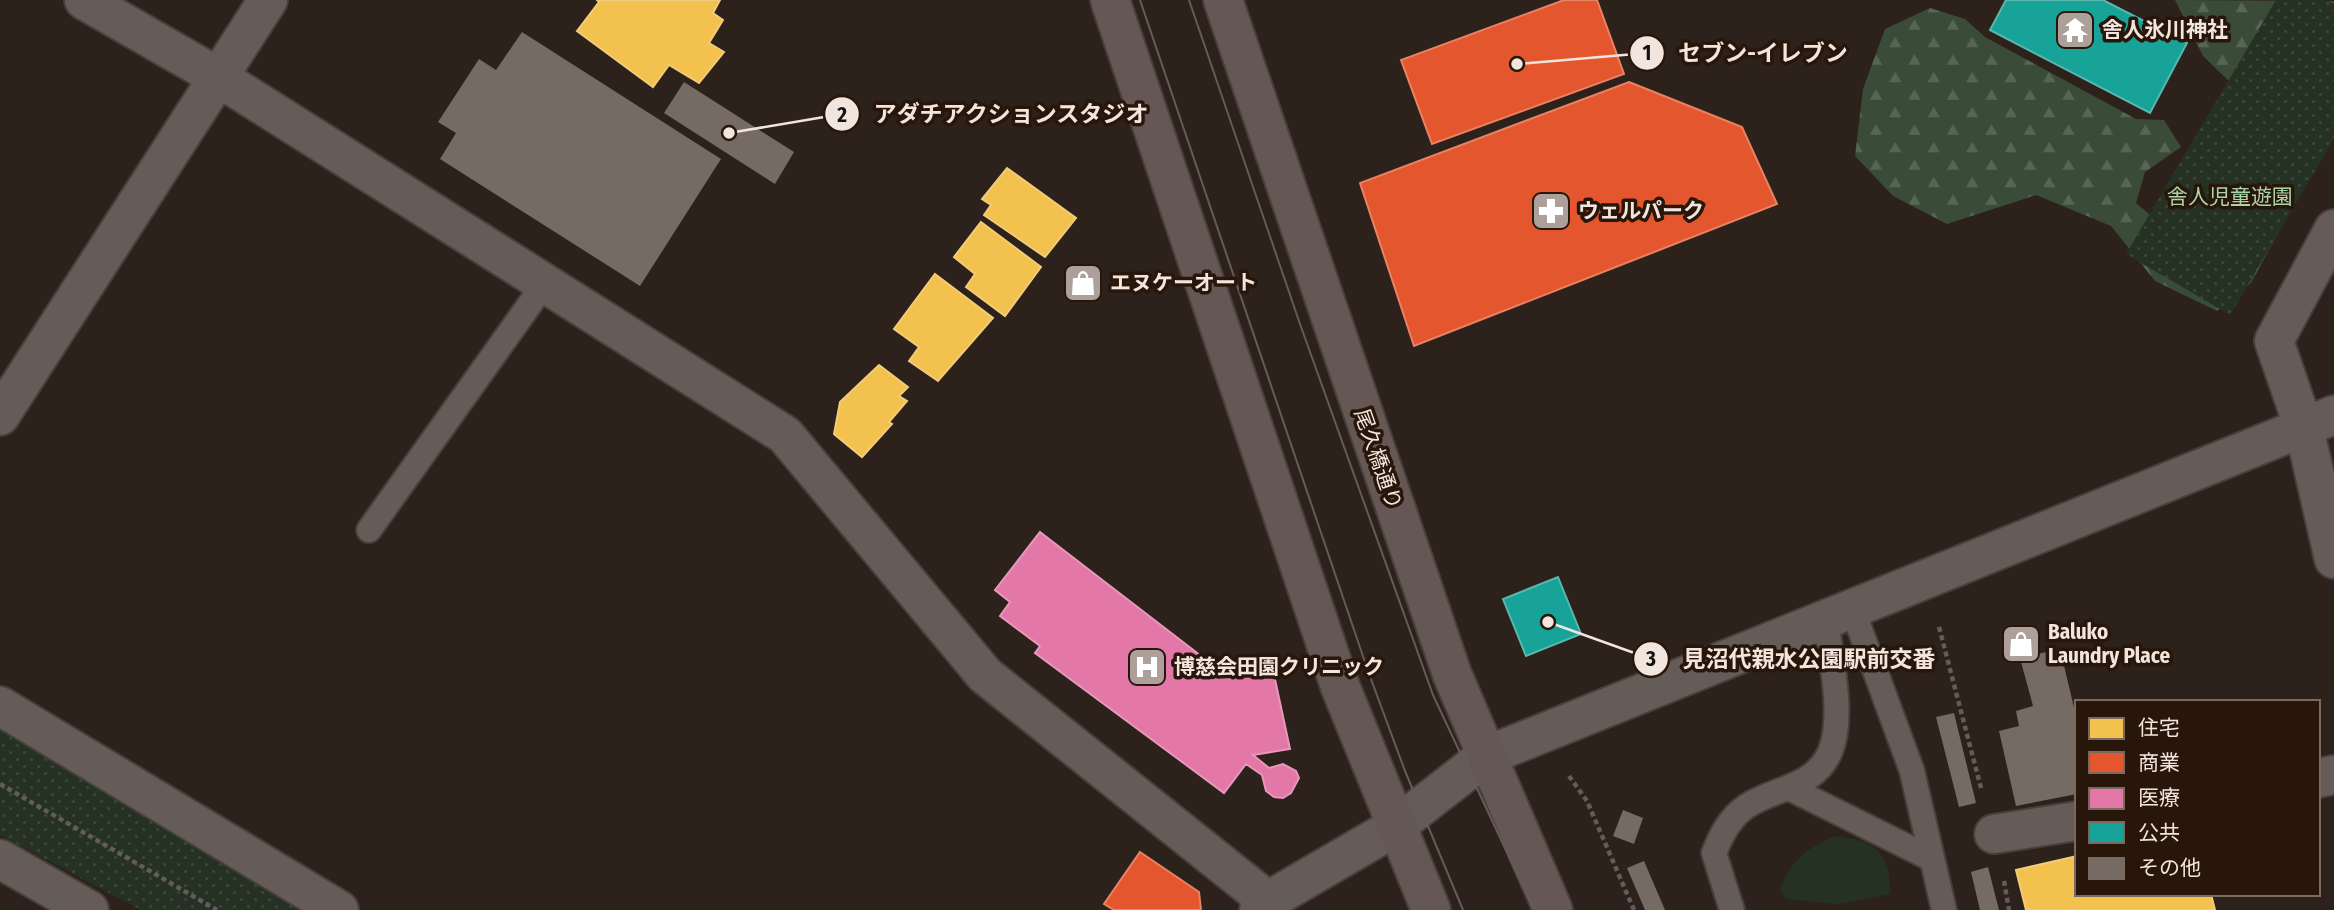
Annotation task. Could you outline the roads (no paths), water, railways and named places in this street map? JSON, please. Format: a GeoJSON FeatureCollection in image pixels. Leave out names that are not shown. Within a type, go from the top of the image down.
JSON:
{"type":"FeatureCollection","features":[{"type":"Feature","properties":{"kind":"main road"},"geometry":{"type":"LineString","coordinates":[[1110,0],[1340,686],[1395,827],[1431,910]]}},
{"type":"Feature","properties":{"kind":"main road","name":"尾久橋通り"},"geometry":{"type":"LineString","coordinates":[[1223,0],[1452,674],[1553,910]]}},
{"type":"Feature","properties":{"kind":"street"},"geometry":{"type":"LineString","coordinates":[[84,0],[218,77],[785,435],[985,674],[1264,906],[1395,827],[1486,756],[2319,422]]}},
{"type":"Feature","properties":{"kind":"street"},"geometry":{"type":"LineString","coordinates":[[0,416],[268,0]]}},
{"type":"Feature","properties":{"kind":"street"},"geometry":{"type":"LineString","coordinates":[[2334,229],[2274,341],[2319,422],[2334,559]]}},
{"type":"Feature","properties":{"kind":"street"},"geometry":{"type":"LineString","coordinates":[[0,706],[339,910]]}},
{"type":"Feature","properties":{"kind":"street"},"geometry":{"type":"LineString","coordinates":[[1994,834],[2075,821]]}},
{"type":"Feature","properties":{"kind":"street"},"geometry":{"type":"LineString","coordinates":[[0,859],[89,910]]}},
{"type":"Feature","properties":{"kind":"lane"},"geometry":{"type":"LineString","coordinates":[[369,530],[545,283]]}},
{"type":"Feature","properties":{"kind":"lane"},"geometry":{"type":"LineString","coordinates":[[1732,910],[1714,853],[1724,828],[1746,806],[1811,778],[1830,751],[1836,713],[1839,613]]}},
{"type":"Feature","properties":{"kind":"lane"},"geometry":{"type":"LineString","coordinates":[[1839,613],[1912,771],[1944,910]]}},
{"type":"Feature","properties":{"kind":"lane"},"geometry":{"type":"LineString","coordinates":[[1788,788],[1932,859]]}},
{"type":"Feature","properties":{"kind":"tram line"},"geometry":{"type":"LineString","coordinates":[[1140,0],[1368,671],[1405,771],[1463,910]]}},
{"type":"Feature","properties":{"kind":"tram line"},"geometry":{"type":"LineString","coordinates":[[1189,0],[1300,324],[1433,695],[1534,910]]}},
{"type":"Feature","properties":{"kind":"place","name":"舎人氷川神社"},"geometry":{"type":"Point","coordinates":[2075,30]}},
{"type":"Feature","properties":{"kind":"place","name":"セブン-イレブン"},"geometry":{"type":"Point","coordinates":[1517,64]}},
{"type":"Feature","properties":{"kind":"place","name":"アダチアクションスタジオ"},"geometry":{"type":"Point","coordinates":[729,133]}},
{"type":"Feature","properties":{"kind":"place","name":"ウェルパーク"},"geometry":{"type":"Point","coordinates":[1551,211]}},
{"type":"Feature","properties":{"kind":"place","name":"エヌケーオート"},"geometry":{"type":"Point","coordinates":[1083,283]}},
{"type":"Feature","properties":{"kind":"place","name":"見沼代親水公園駅前交番"},"geometry":{"type":"Point","coordinates":[1548,622]}},
{"type":"Feature","properties":{"kind":"place","name":"Baluko Laundry Place"},"geometry":{"type":"Point","coordinates":[2021,644]}},
{"type":"Feature","properties":{"kind":"place","name":"博慈会田園クリニック"},"geometry":{"type":"Point","coordinates":[1147,667]}},
{"type":"Feature","properties":{"kind":"park label","name":"舎人児童遊園"},"geometry":{"type":"Point","coordinates":[2230,197]}}]}
